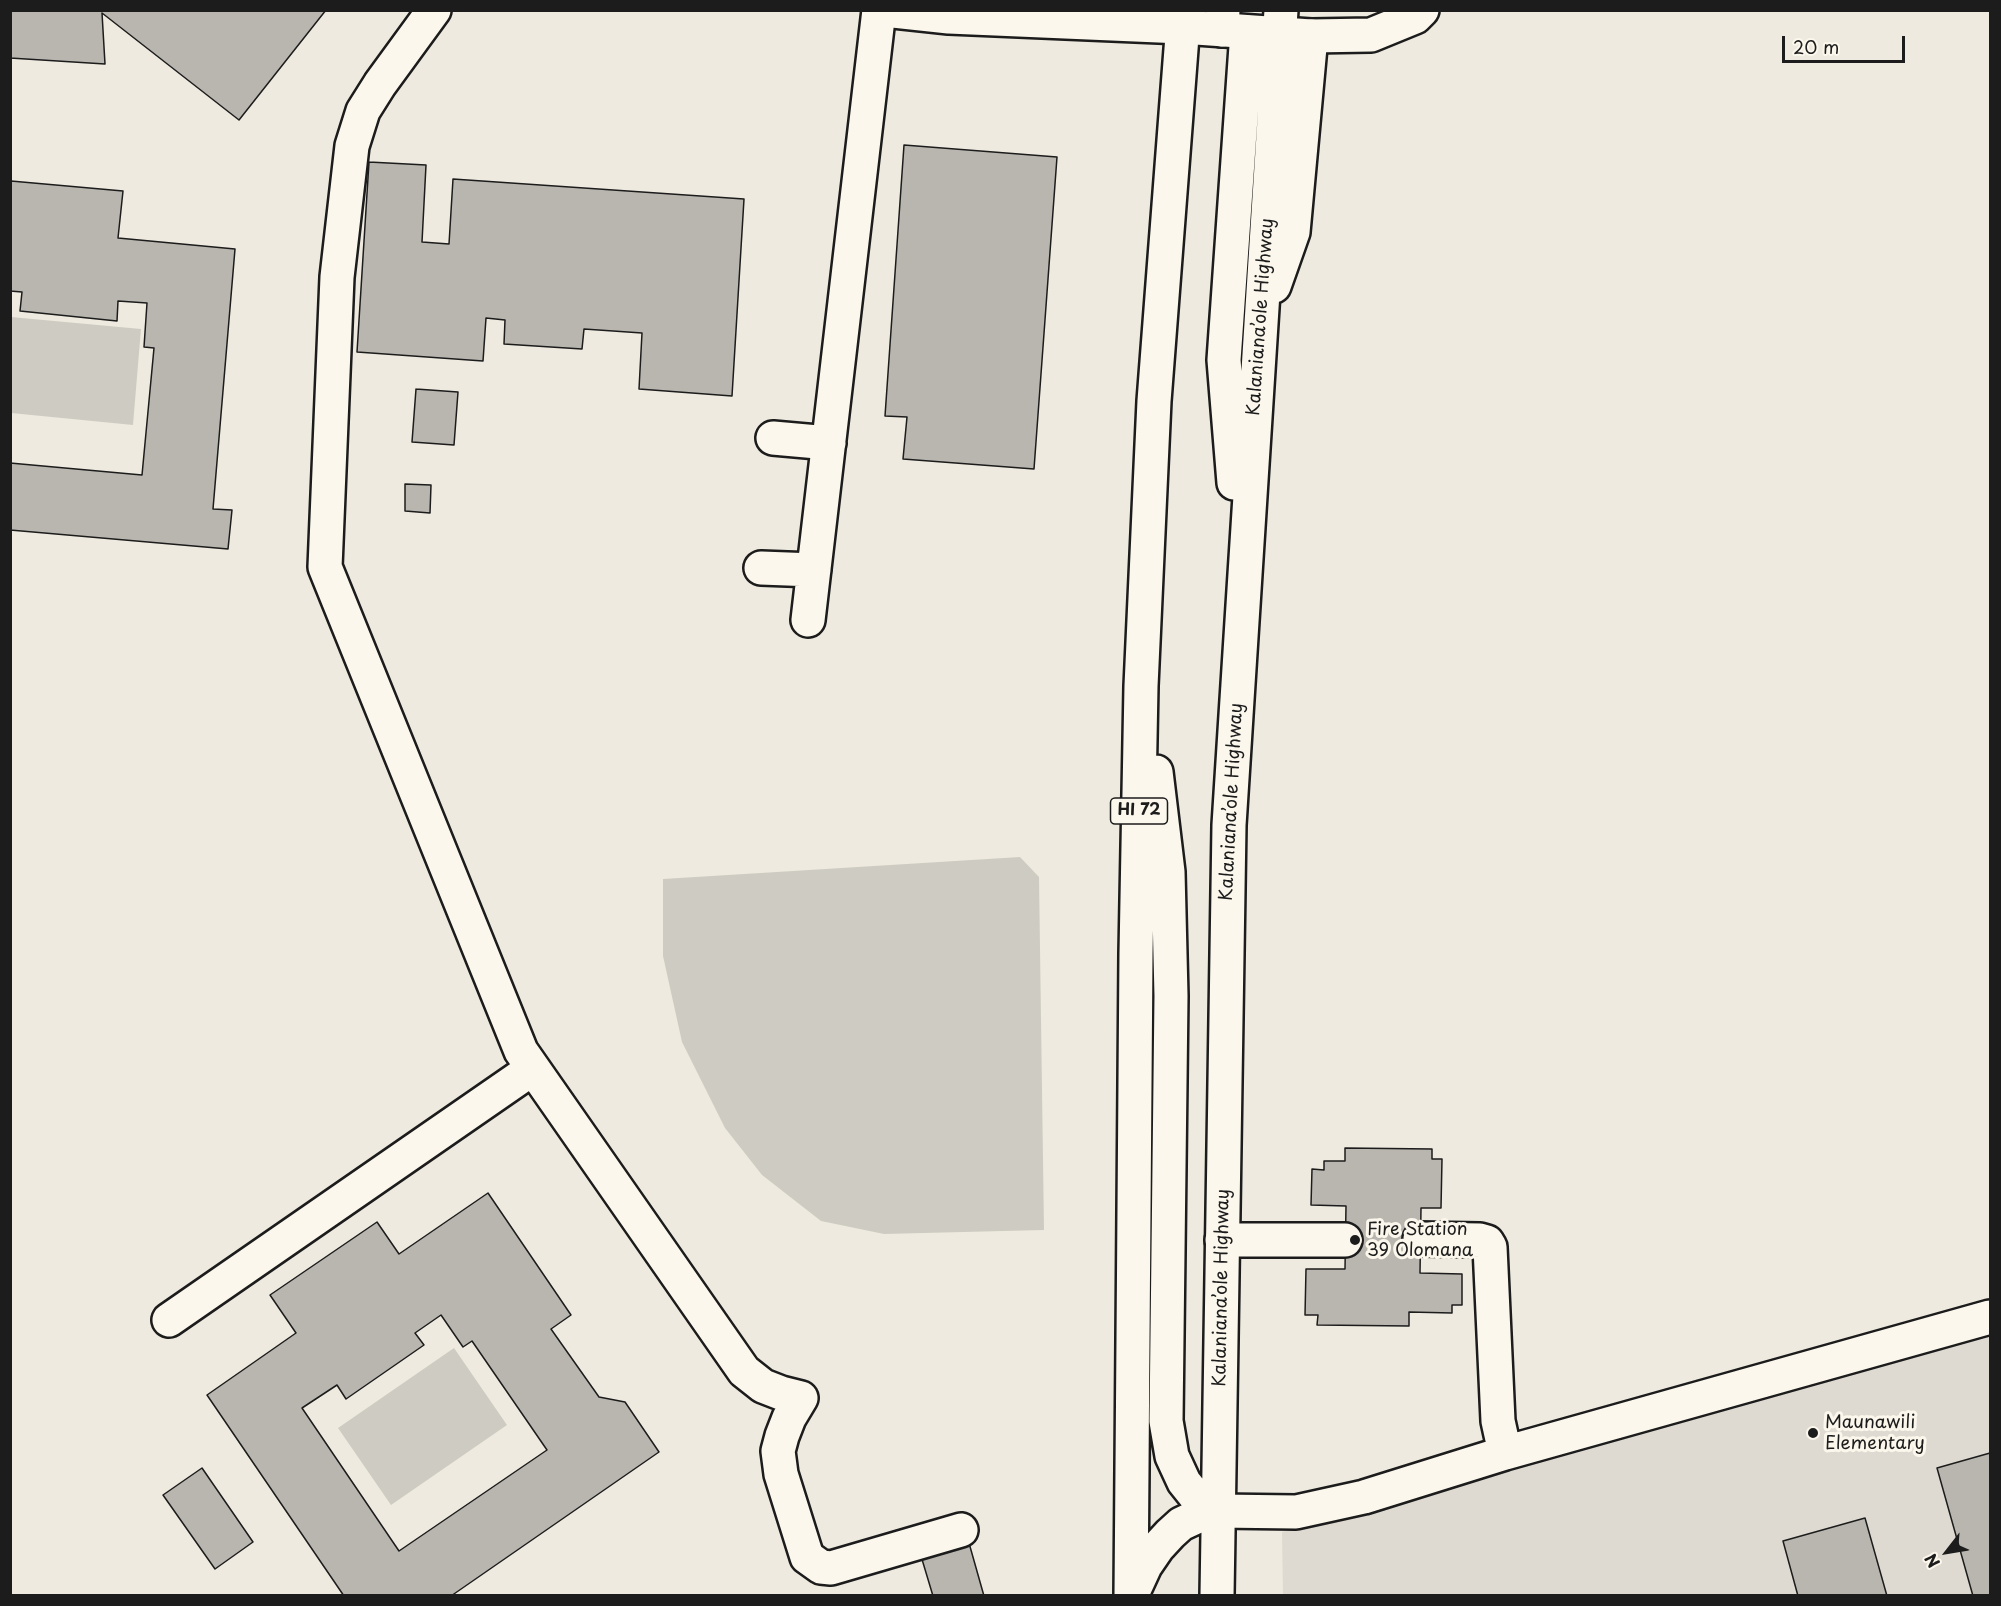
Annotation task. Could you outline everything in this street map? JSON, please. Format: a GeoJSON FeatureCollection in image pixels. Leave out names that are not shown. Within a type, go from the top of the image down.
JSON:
{"type":"FeatureCollection","features":[{"type":"Feature","properties":{"kind":"main road"},"geometry":{"type":"LineString","coordinates":[[434,10],[363,111],[352,146],[337,278],[325,567],[521,1051],[744,1371],[763,1386],[801,1398],[789,1418],[778,1450],[781,1474],[807,1557],[820,1567],[831,1568],[961,1530]]}},
{"type":"Feature","properties":{"kind":"main road"},"geometry":{"type":"LineString","coordinates":[[808,620],[881,10],[949,17],[1024,15],[1250,23],[1311,36],[1371,35],[1414,16],[1422,10]]}},
{"type":"Feature","properties":{"kind":"main road","name":"HI 72"},"geometry":{"type":"LineString","coordinates":[[1131,1596],[1141,686],[1154,401],[1183,19]]}},
{"type":"Feature","properties":{"kind":"main road"},"geometry":{"type":"LineString","coordinates":[[1243,595],[1224,360],[1250,23]]}},
{"type":"Feature","properties":{"kind":"main road","name":"Kalaniana’ole Highway"},"geometry":{"type":"LineString","coordinates":[[1217,1596],[1229,825],[1260,325],[1250,23]]}},
{"type":"Feature","properties":{"kind":"main road"},"geometry":{"type":"LineString","coordinates":[[1260,325],[1293,232],[1311,36]]}},
{"type":"Feature","properties":{"kind":"main road"},"geometry":{"type":"LineString","coordinates":[[773,438],[829,443]]}},
{"type":"Feature","properties":{"kind":"main road"},"geometry":{"type":"LineString","coordinates":[[761,568],[814,570]]}},
{"type":"Feature","properties":{"kind":"main road"},"geometry":{"type":"LineString","coordinates":[[1141,686],[1159,792],[1168,872],[1171,996],[1166,1421],[1172,1455],[1184,1482],[1200,1502],[1209,1509],[1296,1512],[1364,1497],[1505,1453],[1990,1317]]}},
{"type":"Feature","properties":{"kind":"main road"},"geometry":{"type":"LineString","coordinates":[[170,1320],[532,1069]]}},
{"type":"Feature","properties":{"kind":"main road"},"geometry":{"type":"LineString","coordinates":[[1420,1239],[1480,1240],[1487,1242],[1490,1247],[1498,1421],[1505,1453]]}},
{"type":"Feature","properties":{"kind":"main road"},"geometry":{"type":"LineString","coordinates":[[1222,1240],[1345,1240]]}},
{"type":"Feature","properties":{"kind":"main road"},"geometry":{"type":"LineString","coordinates":[[1131,1596],[1145,1566],[1170,1534],[1181,1524],[1218,1511]]}},
{"type":"Feature","properties":{"kind":"shaded area"},"geometry":{"type":"Polygon","coordinates":[[[11,317],[141,329],[133,425],[11,413],[11,317]]]}},
{"type":"Feature","properties":{"kind":"shaded area"},"geometry":{"type":"Polygon","coordinates":[[[1020,857],[1039,877],[1044,1230],[884,1234],[821,1221],[762,1175],[725,1128],[682,1042],[663,956],[663,879],[1020,857]]]}},
{"type":"Feature","properties":{"kind":"shaded area","name":"Maunawili Elementary"},"geometry":{"type":"Polygon","coordinates":[[[1990,1334],[1990,1595],[1283,1595],[1282,1532],[1990,1334]]]}},
{"type":"Feature","properties":{"kind":"shaded area"},"geometry":{"type":"Polygon","coordinates":[[[454,1348],[507,1425],[391,1505],[338,1428],[454,1348]]]}},
{"type":"Feature","properties":{"kind":"building"},"geometry":{"type":"Polygon","coordinates":[[[10,10],[326,10],[239,120],[102,13],[105,64],[10,58],[10,10]]]}},
{"type":"Feature","properties":{"kind":"building"},"geometry":{"type":"Polygon","coordinates":[[[904,145],[1057,157],[1034,469],[903,459],[907,417],[885,416],[904,145]]]}},
{"type":"Feature","properties":{"kind":"building"},"geometry":{"type":"Polygon","coordinates":[[[369,162],[426,165],[422,242],[449,244],[453,179],[744,199],[732,396],[639,389],[642,333],[584,329],[582,349],[504,344],[505,320],[486,318],[483,361],[357,352],[369,162]]]}},
{"type":"Feature","properties":{"kind":"building"},"geometry":{"type":"Polygon","coordinates":[[[11,181],[123,191],[118,238],[235,249],[213,509],[232,510],[228,549],[10,530],[10,463],[142,475],[154,348],[144,347],[147,303],[118,301],[117,321],[20,311],[22,292],[10,291],[11,181]]]}},
{"type":"Feature","properties":{"kind":"building"},"geometry":{"type":"Polygon","coordinates":[[[416,389],[458,392],[454,445],[412,442],[416,389]]]}},
{"type":"Feature","properties":{"kind":"building"},"geometry":{"type":"Polygon","coordinates":[[[405,484],[431,485],[430,513],[405,511],[405,484]]]}},
{"type":"Feature","properties":{"kind":"building"},"geometry":{"type":"Polygon","coordinates":[[[1345,1148],[1432,1149],[1432,1159],[1442,1159],[1441,1208],[1421,1208],[1420,1273],[1462,1274],[1462,1305],[1452,1305],[1452,1313],[1409,1312],[1409,1326],[1317,1325],[1318,1315],[1305,1315],[1306,1269],[1345,1269],[1346,1206],[1311,1205],[1312,1169],[1324,1170],[1324,1161],[1345,1161],[1345,1148]]]}},
{"type":"Feature","properties":{"kind":"building"},"geometry":{"type":"Polygon","coordinates":[[[488,1193],[571,1315],[551,1329],[599,1397],[625,1402],[659,1452],[451,1596],[344,1596],[207,1395],[296,1333],[270,1295],[377,1222],[399,1254],[488,1193]],[[441,1315],[415,1333],[424,1345],[346,1399],[337,1385],[302,1408],[399,1551],[547,1450],[472,1341],[463,1347],[441,1315]]]}},
{"type":"Feature","properties":{"kind":"building"},"geometry":{"type":"Polygon","coordinates":[[[1990,1453],[1990,1596],[1973,1596],[1937,1468],[1990,1453]]]}},
{"type":"Feature","properties":{"kind":"building"},"geometry":{"type":"Polygon","coordinates":[[[202,1468],[253,1542],[215,1569],[163,1495],[202,1468]]]}},
{"type":"Feature","properties":{"kind":"building"},"geometry":{"type":"Polygon","coordinates":[[[1865,1518],[1887,1596],[1798,1596],[1783,1541],[1865,1518]]]}},
{"type":"Feature","properties":{"kind":"building"},"geometry":{"type":"Polygon","coordinates":[[[969,1543],[984,1596],[933,1596],[921,1556],[969,1543]]]}},
{"type":"Feature","properties":{"kind":"place","name":"Fire Station 39 Olomana"},"geometry":{"type":"Point","coordinates":[1355,1240]}},
{"type":"Feature","properties":{"kind":"place","name":"Maunawili Elementary"},"geometry":{"type":"Point","coordinates":[1813,1433]}}]}
